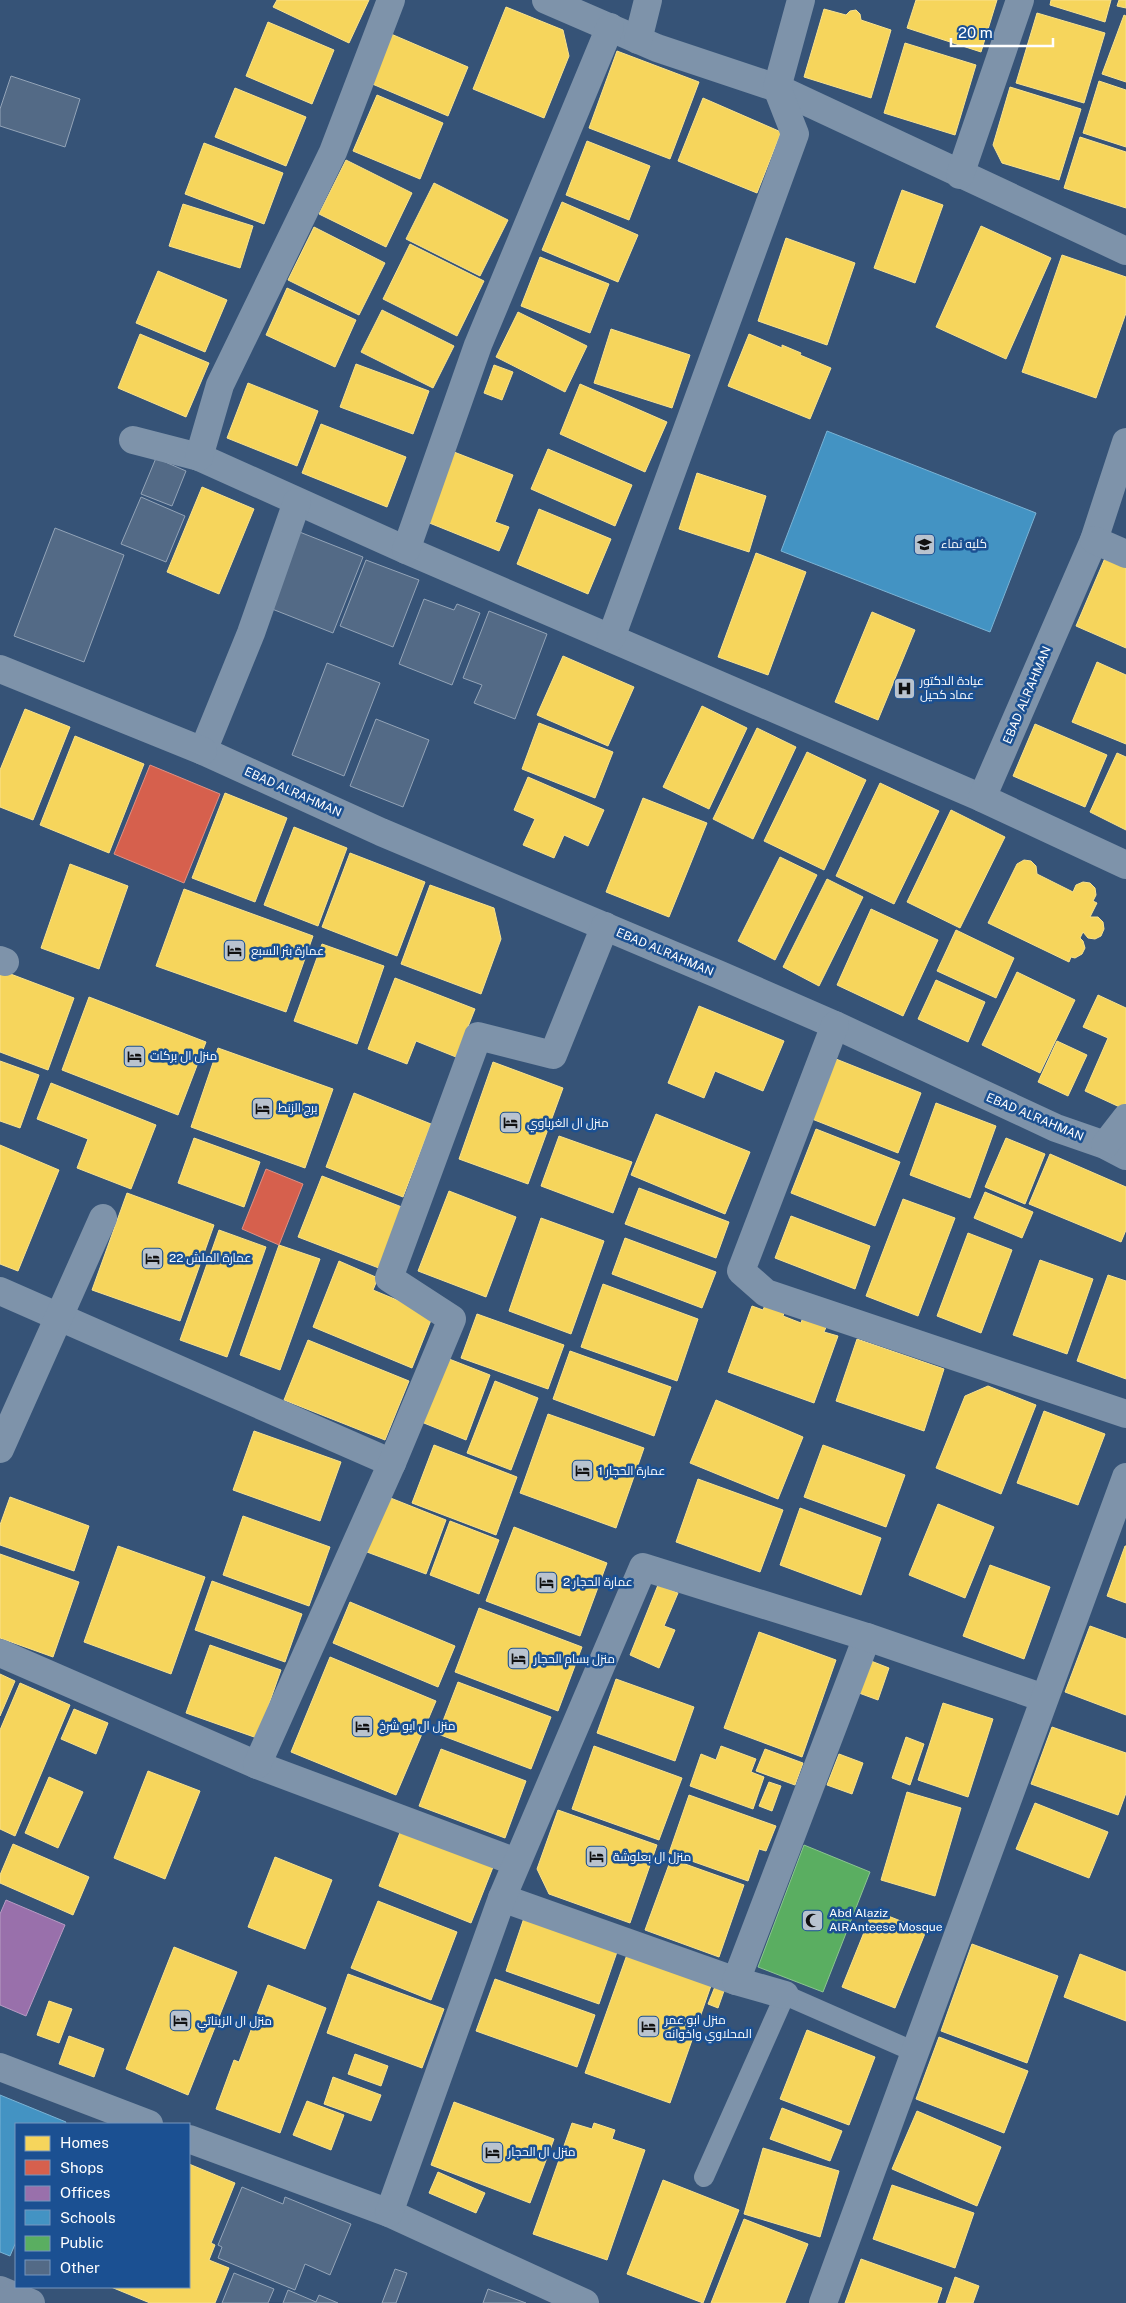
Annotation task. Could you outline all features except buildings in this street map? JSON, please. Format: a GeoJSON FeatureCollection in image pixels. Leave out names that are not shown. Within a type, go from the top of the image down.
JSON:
{"type":"FeatureCollection","features":[{"type":"Feature","properties":{"kind":"main road"},"geometry":{"type":"LineString","coordinates":[[0,2290],[31,2303]]}},
{"type":"Feature","properties":{"kind":"street"},"geometry":{"type":"LineString","coordinates":[[199,458],[220,385],[333,152],[391,0]]}},
{"type":"Feature","properties":{"kind":"street"},"geometry":{"type":"LineString","coordinates":[[546,0],[638,40],[778,88],[960,175],[1126,251]]}},
{"type":"Feature","properties":{"kind":"street"},"geometry":{"type":"LineString","coordinates":[[638,40],[648,0]]}},
{"type":"Feature","properties":{"kind":"street"},"geometry":{"type":"LineString","coordinates":[[611,638],[795,134],[778,88],[801,0]]}},
{"type":"Feature","properties":{"kind":"street"},"geometry":{"type":"LineString","coordinates":[[960,175],[1020,0]]}},
{"type":"Feature","properties":{"kind":"street"},"geometry":{"type":"LineString","coordinates":[[406,550],[478,345],[610,27]]}},
{"type":"Feature","properties":{"kind":"street"},"geometry":{"type":"LineString","coordinates":[[133,440],[199,458],[406,550],[982,798],[1126,865]]}},
{"type":"Feature","properties":{"kind":"street","name":"EBAD ALRAHMAN"},"geometry":{"type":"LineString","coordinates":[[982,798],[1094,540],[1126,442]]}},
{"type":"Feature","properties":{"kind":"street"},"geometry":{"type":"LineString","coordinates":[[203,751],[251,633],[297,502]]}},
{"type":"Feature","properties":{"kind":"street"},"geometry":{"type":"LineString","coordinates":[[1094,540],[1126,554]]}},
{"type":"Feature","properties":{"kind":"street","name":"EBAD ALRAHMAN"},"geometry":{"type":"LineString","coordinates":[[0,668],[203,751],[381,832],[835,1025],[1056,1128],[1115,1151]]}},
{"type":"Feature","properties":{"kind":"street"},"geometry":{"type":"LineString","coordinates":[[257,1765],[392,1463],[452,1319],[389,1278],[478,1036],[553,1055],[605,926]]}},
{"type":"Feature","properties":{"kind":"street"},"geometry":{"type":"LineString","coordinates":[[835,1025],[741,1271],[766,1293],[1126,1414]]}},
{"type":"Feature","properties":{"kind":"street"},"geometry":{"type":"LineString","coordinates":[[1115,1151],[1126,1118]]}},
{"type":"Feature","properties":{"kind":"street"},"geometry":{"type":"LineString","coordinates":[[0,1449],[103,1218]]}},
{"type":"Feature","properties":{"kind":"street"},"geometry":{"type":"LineString","coordinates":[[0,1291],[392,1463]]}},
{"type":"Feature","properties":{"kind":"street"},"geometry":{"type":"LineString","coordinates":[[823,2303],[1126,1477]]}},
{"type":"Feature","properties":{"kind":"street"},"geometry":{"type":"LineString","coordinates":[[389,2213],[516,1862],[643,1567],[867,1637],[1044,1698]]}},
{"type":"Feature","properties":{"kind":"street"},"geometry":{"type":"LineString","coordinates":[[736,1982],[867,1637]]}},
{"type":"Feature","properties":{"kind":"street"},"geometry":{"type":"LineString","coordinates":[[0,1653],[257,1765],[516,1862]]}},
{"type":"Feature","properties":{"kind":"street"},"geometry":{"type":"LineString","coordinates":[[502,1898],[736,1982],[785,1995]]}},
{"type":"Feature","properties":{"kind":"street"},"geometry":{"type":"LineString","coordinates":[[0,2067],[146,2123]]}},
{"type":"Feature","properties":{"kind":"street"},"geometry":{"type":"LineString","coordinates":[[190,2139],[389,2213],[585,2303]]}},
{"type":"Feature","properties":{"kind":"lane"},"geometry":{"type":"LineString","coordinates":[[704,2177],[785,1995],[915,2052]]}},
{"type":"Feature","properties":{"kind":"place","name":"كليه نماء"},"geometry":{"type":"Point","coordinates":[925,544]}},
{"type":"Feature","properties":{"kind":"place","name":"عيادة الدكتور عماد كحيل"},"geometry":{"type":"Point","coordinates":[904,688]}},
{"type":"Feature","properties":{"kind":"place","name":"عمارة بئر السبع"},"geometry":{"type":"Point","coordinates":[235,951]}},
{"type":"Feature","properties":{"kind":"place","name":"منزل ال بركات"},"geometry":{"type":"Point","coordinates":[134,1056]}},
{"type":"Feature","properties":{"kind":"place","name":"برج الزنط"},"geometry":{"type":"Point","coordinates":[262,1108]}},
{"type":"Feature","properties":{"kind":"place","name":"منزل ال الغرباوي"},"geometry":{"type":"Point","coordinates":[511,1123]}},
{"type":"Feature","properties":{"kind":"place","name":"عمارة الملش 22"},"geometry":{"type":"Point","coordinates":[153,1258]}},
{"type":"Feature","properties":{"kind":"place","name":"عمارة الحجار 1"},"geometry":{"type":"Point","coordinates":[582,1471]}},
{"type":"Feature","properties":{"kind":"place","name":"عمارة الحجار 2"},"geometry":{"type":"Point","coordinates":[547,1582]}},
{"type":"Feature","properties":{"kind":"place","name":"منزل بسام الحجار"},"geometry":{"type":"Point","coordinates":[518,1659]}},
{"type":"Feature","properties":{"kind":"place","name":"منزل ال ابو شرخ"},"geometry":{"type":"Point","coordinates":[363,1726]}},
{"type":"Feature","properties":{"kind":"place","name":"منزل ال بعلوشة"},"geometry":{"type":"Point","coordinates":[597,1857]}},
{"type":"Feature","properties":{"kind":"place","name":"Abd Alaziz AlRAnteese Mosque"},"geometry":{"type":"Point","coordinates":[813,1920]}},
{"type":"Feature","properties":{"kind":"place","name":"منزل ال الزيناتي"},"geometry":{"type":"Point","coordinates":[181,2021]}},
{"type":"Feature","properties":{"kind":"place","name":"منزل ابو عمر المحلاوي واخوانه"},"geometry":{"type":"Point","coordinates":[649,2027]}},
{"type":"Feature","properties":{"kind":"place","name":"منزل ال الحجار"},"geometry":{"type":"Point","coordinates":[492,2152]}}]}
